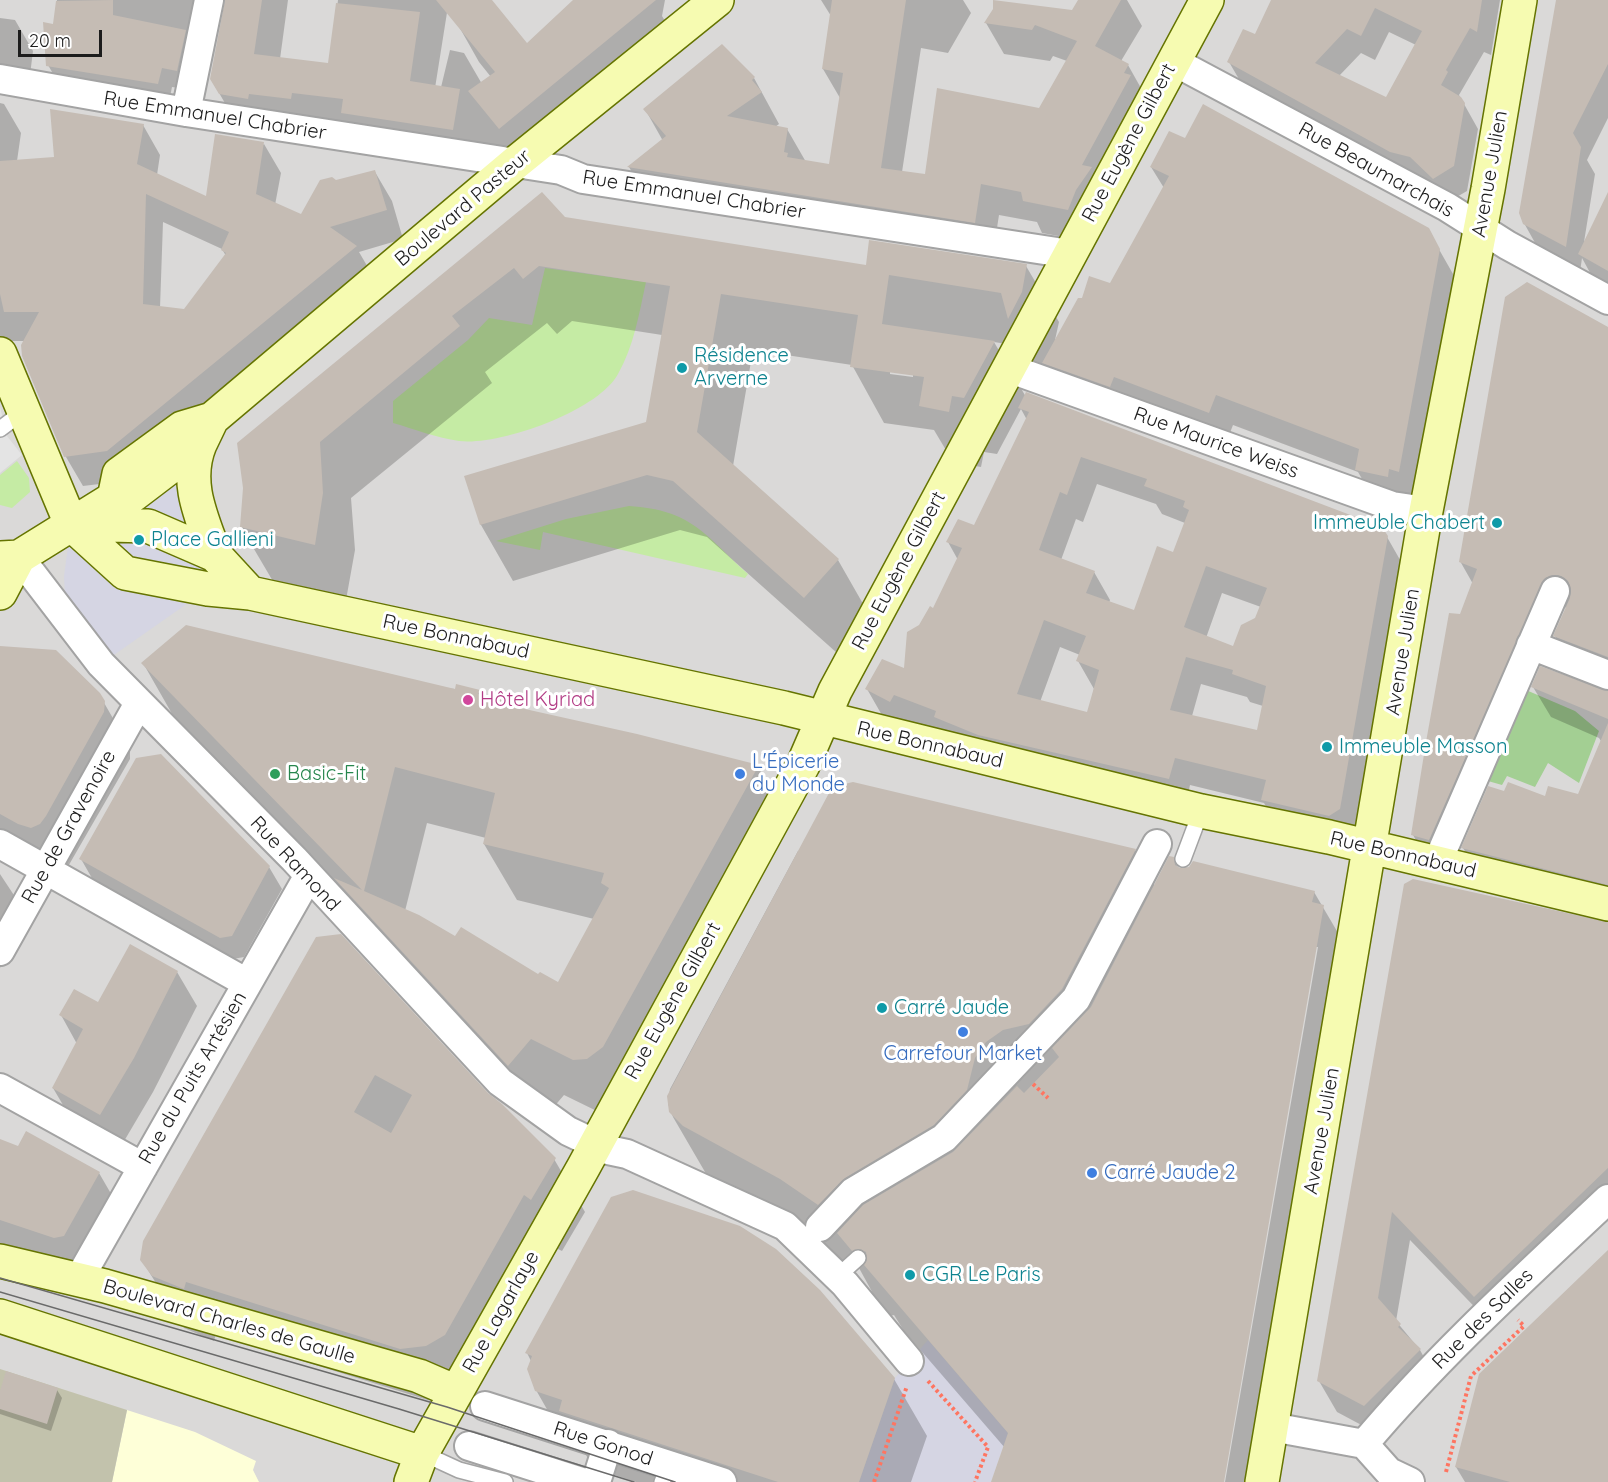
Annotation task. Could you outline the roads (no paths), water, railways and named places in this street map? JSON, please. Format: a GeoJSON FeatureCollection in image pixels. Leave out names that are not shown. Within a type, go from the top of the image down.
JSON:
{"type":"FeatureCollection","features":[{"type":"Feature","properties":{"kind":"main road","name":"Rue Eugène Gilbert"},"geometry":{"type":"LineString","coordinates":[[595,1144],[802,765],[823,717],[1207,0]]}},
{"type":"Feature","properties":{"kind":"main road","name":"Avenue Julien"},"geometry":{"type":"LineString","coordinates":[[1262,1482],[1371,848],[1426,511],[1520,0]]}},
{"type":"Feature","properties":{"kind":"main road","name":"Boulevard Pasteur"},"geometry":{"type":"LineString","coordinates":[[0,593],[6,550],[71,524],[114,498],[119,474],[182,429],[206,431],[514,164],[709,2]]}},
{"type":"Feature","properties":{"kind":"main road"},"geometry":{"type":"LineString","coordinates":[[0,354],[12,420],[71,524],[148,526],[215,555]]}},
{"type":"Feature","properties":{"kind":"main road"},"geometry":{"type":"LineString","coordinates":[[206,431],[194,459],[192,479],[197,503],[215,555],[250,593]]}},
{"type":"Feature","properties":{"kind":"main road","name":"Rue Bonnabaud"},"geometry":{"type":"LineString","coordinates":[[71,524],[125,573],[208,589],[250,593],[823,717],[1201,811],[1437,863],[1608,904]]}},
{"type":"Feature","properties":{"kind":"main road","name":"Rue Lagarlaye"},"geometry":{"type":"LineString","coordinates":[[416,1467],[470,1399],[595,1144]]}},
{"type":"Feature","properties":{"kind":"main road","name":"Boulevard Charles de Gaulle"},"geometry":{"type":"LineString","coordinates":[[0,1261],[79,1279],[419,1376],[470,1399]]}},
{"type":"Feature","properties":{"kind":"main road"},"geometry":{"type":"LineString","coordinates":[[0,1316],[416,1467]]}},
{"type":"Feature","properties":{"kind":"street"},"geometry":{"type":"LineString","coordinates":[[186,112],[209,0]]}},
{"type":"Feature","properties":{"kind":"street","name":"Rue Beaumarchais"},"geometry":{"type":"LineString","coordinates":[[1173,61],[1480,227],[1608,300]]}},
{"type":"Feature","properties":{"kind":"street","name":"Rue Emmanuel Chabrier"},"geometry":{"type":"LineString","coordinates":[[0,79],[186,112],[561,170],[583,179],[1070,254]]}},
{"type":"Feature","properties":{"kind":"street","name":"Rue Maurice Weiss"},"geometry":{"type":"LineString","coordinates":[[1008,368],[1392,506],[1426,511]]}},
{"type":"Feature","properties":{"kind":"street","name":"Rue Ramond"},"geometry":{"type":"LineString","coordinates":[[6,550],[139,703],[294,859],[308,877],[500,1082],[568,1131],[608,1150],[627,1154],[785,1226],[841,1280],[912,1363]]}},
{"type":"Feature","properties":{"kind":"street"},"geometry":{"type":"LineString","coordinates":[[1437,863],[1555,591]]}},
{"type":"Feature","properties":{"kind":"street"},"geometry":{"type":"LineString","coordinates":[[1531,645],[1608,675]]}},
{"type":"Feature","properties":{"kind":"street","name":"Rue de Gravenoire"},"geometry":{"type":"LineString","coordinates":[[0,951],[139,703]]}},
{"type":"Feature","properties":{"kind":"street"},"geometry":{"type":"LineString","coordinates":[[0,844],[247,983]]}},
{"type":"Feature","properties":{"kind":"street"},"geometry":{"type":"LineString","coordinates":[[820,1227],[853,1192],[944,1137],[1076,999],[1157,844]]}},
{"type":"Feature","properties":{"kind":"street","name":"Rue du Puits Artésien"},"geometry":{"type":"LineString","coordinates":[[79,1279],[308,877]]}},
{"type":"Feature","properties":{"kind":"street"},"geometry":{"type":"LineString","coordinates":[[0,1088],[142,1167]]}},
{"type":"Feature","properties":{"kind":"street","name":"Rue des Salles"},"geometry":{"type":"LineString","coordinates":[[1364,1444],[1390,1412],[1608,1199]]}},
{"type":"Feature","properties":{"kind":"street","name":"Rue Gonod"},"geometry":{"type":"LineString","coordinates":[[470,1399],[608,1444],[665,1473],[722,1482]]}},
{"type":"Feature","properties":{"kind":"street"},"geometry":{"type":"LineString","coordinates":[[1272,1427],[1364,1444],[1378,1462],[1410,1482]]}},
{"type":"Feature","properties":{"kind":"street"},"geometry":{"type":"LineString","coordinates":[[596,1482],[608,1444]]}},
{"type":"Feature","properties":{"kind":"street"},"geometry":{"type":"LineString","coordinates":[[469,1446],[582,1482]]}},
{"type":"Feature","properties":{"kind":"lane"},"geometry":{"type":"LineString","coordinates":[[1183,859],[1201,811]]}},
{"type":"Feature","properties":{"kind":"lane"},"geometry":{"type":"LineString","coordinates":[[841,1280],[858,1258]]}},
{"type":"Feature","properties":{"kind":"lane"},"geometry":{"type":"LineString","coordinates":[[416,1467],[459,1470],[505,1482]]}},
{"type":"Feature","properties":{"kind":"tram line"},"geometry":{"type":"LineString","coordinates":[[0,1278],[447,1407],[675,1482]]}},
{"type":"Feature","properties":{"kind":"tram line"},"geometry":{"type":"LineString","coordinates":[[0,1292],[399,1409],[634,1482]]}},
{"type":"Feature","properties":{"kind":"place","name":"Résidence Arverne"},"geometry":{"type":"Point","coordinates":[682,368]}},
{"type":"Feature","properties":{"kind":"place","name":"Immeuble Chabert"},"geometry":{"type":"Point","coordinates":[1497,523]}},
{"type":"Feature","properties":{"kind":"place","name":"Place Gallieni"},"geometry":{"type":"Point","coordinates":[139,540]}},
{"type":"Feature","properties":{"kind":"place","name":"Hôtel Kyriad"},"geometry":{"type":"Point","coordinates":[468,700]}},
{"type":"Feature","properties":{"kind":"place","name":"Immeuble Masson"},"geometry":{"type":"Point","coordinates":[1327,747]}},
{"type":"Feature","properties":{"kind":"place","name":"Basic-Fit"},"geometry":{"type":"Point","coordinates":[275,774]}},
{"type":"Feature","properties":{"kind":"place","name":"L'Épicerie du Monde"},"geometry":{"type":"Point","coordinates":[740,774]}},
{"type":"Feature","properties":{"kind":"place","name":"Carré Jaude"},"geometry":{"type":"Point","coordinates":[882,1008]}},
{"type":"Feature","properties":{"kind":"place","name":"Carrefour Market"},"geometry":{"type":"Point","coordinates":[963,1032]}},
{"type":"Feature","properties":{"kind":"place","name":"Carré Jaude 2"},"geometry":{"type":"Point","coordinates":[1092,1173]}},
{"type":"Feature","properties":{"kind":"place","name":"CGR Le Paris"},"geometry":{"type":"Point","coordinates":[910,1275]}}]}
